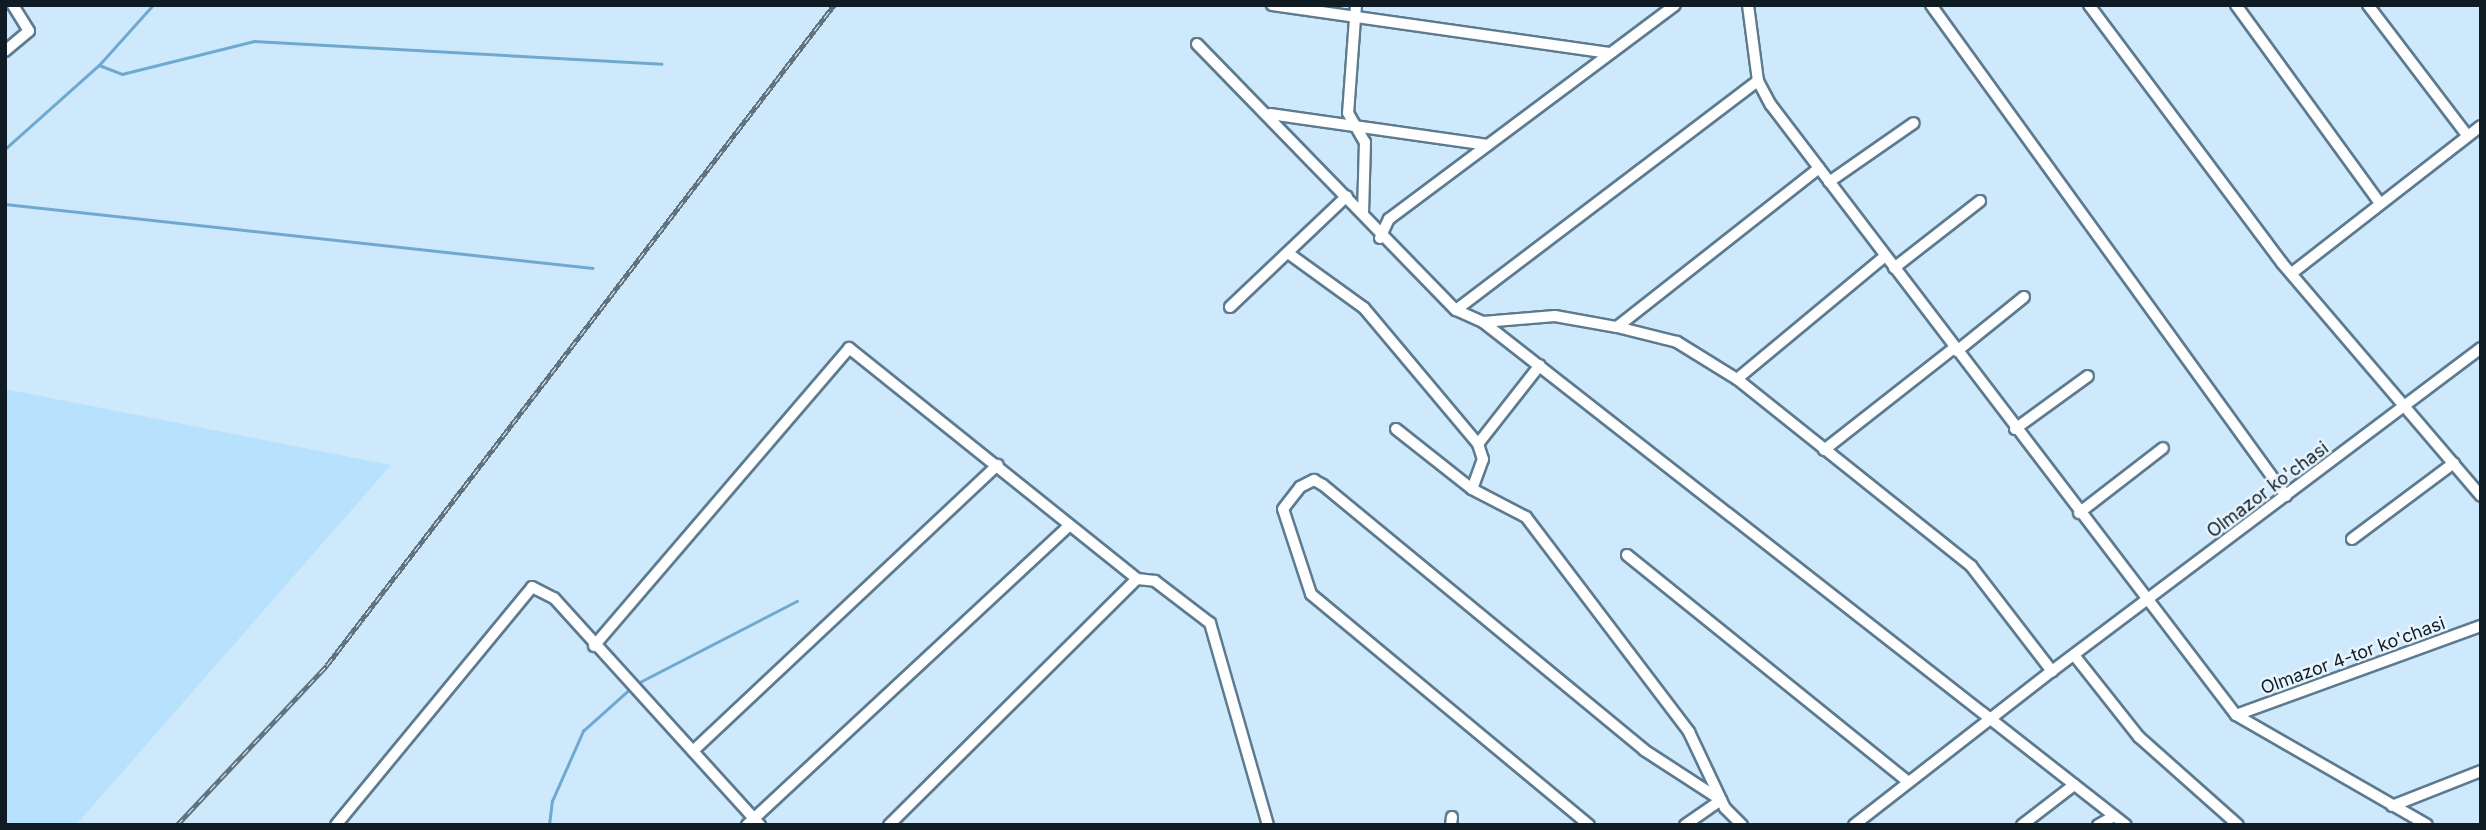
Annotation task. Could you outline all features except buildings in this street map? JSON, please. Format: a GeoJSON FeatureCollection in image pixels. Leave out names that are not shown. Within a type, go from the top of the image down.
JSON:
{"type":"FeatureCollection","features":[{"type":"Feature","properties":{"kind":"street"},"geometry":{"type":"LineString","coordinates":[[5,51],[29,30],[13,5]]}},
{"type":"Feature","properties":{"kind":"street"},"geometry":{"type":"LineString","coordinates":[[1272,5],[1354,19],[1610,53]]}},
{"type":"Feature","properties":{"kind":"street"},"geometry":{"type":"LineString","coordinates":[[1356,5],[1348,113],[1365,142],[1363,214]]}},
{"type":"Feature","properties":{"kind":"street"},"geometry":{"type":"LineString","coordinates":[[1380,237],[1389,219],[1675,5]]}},
{"type":"Feature","properties":{"kind":"street"},"geometry":{"type":"LineString","coordinates":[[1748,5],[1758,81],[1829,182],[2015,429],[2146,602],[2236,715],[2427,825]]}},
{"type":"Feature","properties":{"kind":"street"},"geometry":{"type":"LineString","coordinates":[[1931,5],[2286,496]]}},
{"type":"Feature","properties":{"kind":"street"},"geometry":{"type":"LineString","coordinates":[[2089,5],[2292,273],[2481,496]]}},
{"type":"Feature","properties":{"kind":"street"},"geometry":{"type":"LineString","coordinates":[[2236,5],[2379,202]]}},
{"type":"Feature","properties":{"kind":"street"},"geometry":{"type":"LineString","coordinates":[[2368,5],[2467,135]]}},
{"type":"Feature","properties":{"kind":"street"},"geometry":{"type":"LineString","coordinates":[[1197,44],[1270,114],[1347,196],[1380,237],[1456,310],[1483,322],[1540,365],[2126,825]]}},
{"type":"Feature","properties":{"kind":"street"},"geometry":{"type":"LineString","coordinates":[[1456,310],[1758,81]]}},
{"type":"Feature","properties":{"kind":"street"},"geometry":{"type":"LineString","coordinates":[[1270,114],[1353,123],[1488,145]]}},
{"type":"Feature","properties":{"kind":"street"},"geometry":{"type":"LineString","coordinates":[[1829,182],[1914,123]]}},
{"type":"Feature","properties":{"kind":"street"},"geometry":{"type":"LineString","coordinates":[[2292,273],[2379,202],[2481,126]]}},
{"type":"Feature","properties":{"kind":"street"},"geometry":{"type":"LineString","coordinates":[[1617,327],[1819,168]]}},
{"type":"Feature","properties":{"kind":"street"},"geometry":{"type":"LineString","coordinates":[[1230,307],[1347,196]]}},
{"type":"Feature","properties":{"kind":"street"},"geometry":{"type":"LineString","coordinates":[[1894,268],[1980,201]]}},
{"type":"Feature","properties":{"kind":"street"},"geometry":{"type":"LineString","coordinates":[[1288,253],[1364,308],[1478,444],[1483,459],[1472,489]]}},
{"type":"Feature","properties":{"kind":"street"},"geometry":{"type":"LineString","coordinates":[[1738,379],[1885,256]]}},
{"type":"Feature","properties":{"kind":"street"},"geometry":{"type":"LineString","coordinates":[[1824,450],[2024,297]]}},
{"type":"Feature","properties":{"kind":"street"},"geometry":{"type":"LineString","coordinates":[[1483,322],[1555,316],[1617,327],[1677,342],[1738,379],[1971,566],[2052,671]]}},
{"type":"Feature","properties":{"kind":"street"},"geometry":{"type":"LineString","coordinates":[[594,646],[849,348],[998,465],[1068,527],[1137,579],[1164,586],[1210,623],[1268,825]]}},
{"type":"Feature","properties":{"kind":"street","name":"Olmazor ko'chasi"},"geometry":{"type":"LineString","coordinates":[[1854,825],[1988,719],[2481,348]]}},
{"type":"Feature","properties":{"kind":"street"},"geometry":{"type":"LineString","coordinates":[[1478,444],[1540,365]]}},
{"type":"Feature","properties":{"kind":"street"},"geometry":{"type":"LineString","coordinates":[[2015,429],[2088,376]]}},
{"type":"Feature","properties":{"kind":"street"},"geometry":{"type":"LineString","coordinates":[[1396,429],[1472,489],[1526,517],[1572,572],[1689,732],[1721,800],[1742,825]]}},
{"type":"Feature","properties":{"kind":"street"},"geometry":{"type":"LineString","coordinates":[[2080,513],[2162,448]]}},
{"type":"Feature","properties":{"kind":"street"},"geometry":{"type":"LineString","coordinates":[[2352,539],[2454,463]]}},
{"type":"Feature","properties":{"kind":"street"},"geometry":{"type":"LineString","coordinates":[[693,751],[998,465]]}},
{"type":"Feature","properties":{"kind":"street"},"geometry":{"type":"LineString","coordinates":[[1589,825],[1311,594],[1283,509],[1300,487],[1314,480],[1323,485],[1644,750],[1721,800]]}},
{"type":"Feature","properties":{"kind":"street"},"geometry":{"type":"LineString","coordinates":[[336,825],[523,592],[532,587],[554,598],[594,646],[693,751],[754,822],[1068,527]]}},
{"type":"Feature","properties":{"kind":"street"},"geometry":{"type":"LineString","coordinates":[[1627,555],[1908,782]]}},
{"type":"Feature","properties":{"kind":"street"},"geometry":{"type":"LineString","coordinates":[[889,825],[1137,579]]}},
{"type":"Feature","properties":{"kind":"street","name":"Olmazor 4-tor ko'chasi"},"geometry":{"type":"LineString","coordinates":[[2236,715],[2481,626]]}},
{"type":"Feature","properties":{"kind":"street"},"geometry":{"type":"LineString","coordinates":[[2074,655],[2139,737],[2238,825]]}},
{"type":"Feature","properties":{"kind":"street"},"geometry":{"type":"LineString","coordinates":[[2392,806],[2481,771]]}},
{"type":"Feature","properties":{"kind":"street"},"geometry":{"type":"LineString","coordinates":[[2022,825],[2074,785]]}},
{"type":"Feature","properties":{"kind":"street"},"geometry":{"type":"LineString","coordinates":[[1685,825],[1721,800]]}},
{"type":"Feature","properties":{"kind":"street"},"geometry":{"type":"LineString","coordinates":[[2098,825],[2114,816]]}},
{"type":"Feature","properties":{"kind":"shaded area"},"geometry":{"type":"Polygon","coordinates":[[[5,389],[391,465],[76,825],[5,825],[5,389]]]}},
{"type":"Feature","properties":{"kind":"waterway"},"geometry":{"type":"LineString","coordinates":[[5,149],[99,65],[153,5]]}},
{"type":"Feature","properties":{"kind":"waterway"},"geometry":{"type":"LineString","coordinates":[[99,65],[122,74],[254,41],[661,64]]}},
{"type":"Feature","properties":{"kind":"waterway"},"geometry":{"type":"LineString","coordinates":[[5,204],[593,268]]}},
{"type":"Feature","properties":{"kind":"waterway"},"geometry":{"type":"LineString","coordinates":[[636,684],[797,601]]}},
{"type":"Feature","properties":{"kind":"waterway"},"geometry":{"type":"LineString","coordinates":[[549,825],[552,801],[583,731],[631,688]]}},
{"type":"Feature","properties":{"kind":"railway"},"geometry":{"type":"LineString","coordinates":[[177,825],[327,665],[834,5]]}}]}
